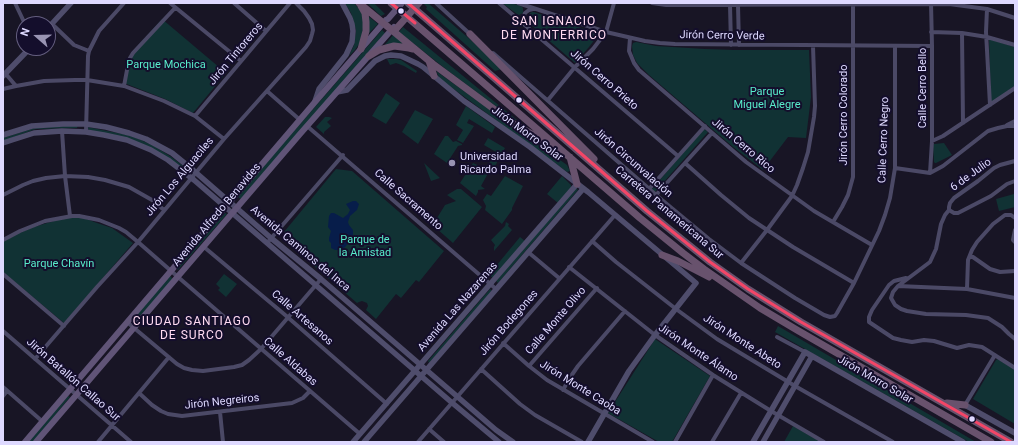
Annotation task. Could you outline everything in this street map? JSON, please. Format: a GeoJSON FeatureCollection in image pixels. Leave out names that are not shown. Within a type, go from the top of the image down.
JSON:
{"type":"FeatureCollection","features":[{"type":"Feature","properties":{"kind":"highway"},"geometry":{"type":"LineString","coordinates":[[360,3],[386,21],[417,51],[514,124],[563,151]]}},
{"type":"Feature","properties":{"kind":"highway"},"geometry":{"type":"LineString","coordinates":[[360,3],[365,13],[366,22],[366,31],[361,49]]}},
{"type":"Feature","properties":{"kind":"highway","name":"Carretera Panamericana Sur"},"geometry":{"type":"LineString","coordinates":[[391,3],[664,238],[726,286],[797,330],[991,442]]}},
{"type":"Feature","properties":{"kind":"highway","name":"Carretera Panamericana Sur"},"geometry":{"type":"LineString","coordinates":[[408,3],[647,211],[710,262],[748,289],[801,322],[1011,442]]}},
{"type":"Feature","properties":{"kind":"highway"},"geometry":{"type":"LineString","coordinates":[[394,29],[419,3]]}},
{"type":"Feature","properties":{"kind":"highway"},"geometry":{"type":"LineString","coordinates":[[470,34],[584,148],[617,184]]}},
{"type":"Feature","properties":{"kind":"highway"},"geometry":{"type":"LineString","coordinates":[[369,56],[379,50],[394,46],[409,48],[417,51]]}},
{"type":"Feature","properties":{"kind":"highway"},"geometry":{"type":"LineString","coordinates":[[429,60],[434,76]]}},
{"type":"Feature","properties":{"kind":"highway"},"geometry":{"type":"LineString","coordinates":[[570,157],[580,186]]}},
{"type":"Feature","properties":{"kind":"highway"},"geometry":{"type":"LineString","coordinates":[[662,255],[684,264],[726,286]]}},
{"type":"Feature","properties":{"kind":"highway"},"geometry":{"type":"LineString","coordinates":[[942,403],[965,405]]}},
{"type":"Feature","properties":{"kind":"main road","name":"Avenida Alfredo Benavides"},"geometry":{"type":"LineString","coordinates":[[25,442],[315,102],[402,3]]}},
{"type":"Feature","properties":{"kind":"main road","name":"Avenida Alfredo Benavides"},"geometry":{"type":"LineString","coordinates":[[36,442],[236,208],[394,29],[415,3]]}},
{"type":"Feature","properties":{"kind":"street"},"geometry":{"type":"LineString","coordinates":[[15,3],[21,16]]}},
{"type":"Feature","properties":{"kind":"street"},"geometry":{"type":"LineString","coordinates":[[56,19],[71,3]]}},
{"type":"Feature","properties":{"kind":"street"},"geometry":{"type":"LineString","coordinates":[[86,132],[89,51],[99,31],[124,3]]}},
{"type":"Feature","properties":{"kind":"street"},"geometry":{"type":"LineString","coordinates":[[170,3],[241,61]]}},
{"type":"Feature","properties":{"kind":"street"},"geometry":{"type":"LineString","coordinates":[[234,3],[266,31]]}},
{"type":"Feature","properties":{"kind":"street","name":"Jirón Tintoreros"},"geometry":{"type":"LineString","coordinates":[[195,116],[290,3]]}},
{"type":"Feature","properties":{"kind":"street","name":"Jirón Los Alguaciles"},"geometry":{"type":"LineString","coordinates":[[35,359],[138,242],[224,139],[306,47],[310,41],[313,30],[312,24],[304,11],[296,3]]}},
{"type":"Feature","properties":{"kind":"street"},"geometry":{"type":"LineString","coordinates":[[315,102],[319,89],[346,55],[352,42],[352,24],[342,3]]}},
{"type":"Feature","properties":{"kind":"street","name":"Jirón Circunvalación"},"geometry":{"type":"LineString","coordinates":[[436,3],[691,224],[741,263],[795,298],[824,315],[833,317]]}},
{"type":"Feature","properties":{"kind":"street","name":"Jirón Cerro Prieto"},"geometry":{"type":"LineString","coordinates":[[499,3],[678,156]]}},
{"type":"Feature","properties":{"kind":"street","name":"Jirón Cerro Verde"},"geometry":{"type":"LineString","coordinates":[[518,3],[606,32],[645,41],[675,44],[731,45],[932,46]]}},
{"type":"Feature","properties":{"kind":"street"},"geometry":{"type":"LineString","coordinates":[[548,100],[606,32],[614,3]]}},
{"type":"Feature","properties":{"kind":"street"},"geometry":{"type":"LineString","coordinates":[[652,3],[666,5],[931,3],[962,5],[987,9],[1015,18]]}},
{"type":"Feature","properties":{"kind":"street","name":"Calle Cerro Bello"},"geometry":{"type":"LineString","coordinates":[[930,173],[932,141],[931,3]]}},
{"type":"Feature","properties":{"kind":"street","name":"Jirón Cerro Colorado"},"geometry":{"type":"LineString","coordinates":[[833,222],[848,195],[853,177],[853,4]]}},
{"type":"Feature","properties":{"kind":"street"},"geometry":{"type":"LineString","coordinates":[[730,5],[731,45]]}},
{"type":"Feature","properties":{"kind":"street"},"geometry":{"type":"LineString","coordinates":[[738,5],[739,45]]}},
{"type":"Feature","properties":{"kind":"street"},"geometry":{"type":"LineString","coordinates":[[124,86],[130,58],[175,8]]}},
{"type":"Feature","properties":{"kind":"street"},"geometry":{"type":"LineString","coordinates":[[524,25],[523,20],[525,13],[534,9]]}},
{"type":"Feature","properties":{"kind":"street"},"geometry":{"type":"LineString","coordinates":[[987,9],[986,32],[990,105]]}},
{"type":"Feature","properties":{"kind":"street"},"geometry":{"type":"LineString","coordinates":[[56,30],[74,44],[89,51]]}},
{"type":"Feature","properties":{"kind":"street"},"geometry":{"type":"LineString","coordinates":[[931,32],[962,33],[987,37],[1015,45]]}},
{"type":"Feature","properties":{"kind":"street"},"geometry":{"type":"LineString","coordinates":[[962,33],[963,124]]}},
{"type":"Feature","properties":{"kind":"street","name":"Jirón Cerro Rico"},"geometry":{"type":"LineString","coordinates":[[630,38],[629,52],[639,70],[712,133],[746,162],[792,196],[814,211],[872,245]]}},
{"type":"Feature","properties":{"kind":"street"},"geometry":{"type":"LineString","coordinates":[[741,263],[792,196],[803,168],[808,152],[815,106],[813,46]]}},
{"type":"Feature","properties":{"kind":"street","name":"Calle Cerro Negro"},"geometry":{"type":"LineString","coordinates":[[833,317],[837,313],[854,283],[885,215],[890,198],[895,168],[895,46]]}},
{"type":"Feature","properties":{"kind":"street"},"geometry":{"type":"LineString","coordinates":[[16,86],[4,75],[22,56]]}},
{"type":"Feature","properties":{"kind":"street","name":"Jirón Morro Solar"},"geometry":{"type":"LineString","coordinates":[[337,92],[347,90],[375,61],[385,56],[401,56],[423,67],[464,101],[530,147],[580,186],[696,283],[676,309]]}},
{"type":"Feature","properties":{"kind":"street"},"geometry":{"type":"LineString","coordinates":[[3,89],[44,81],[87,80],[124,86],[164,101],[195,116],[224,139]]}},
{"type":"Feature","properties":{"kind":"street"},"geometry":{"type":"LineString","coordinates":[[932,141],[944,136],[963,124],[1015,88]]}},
{"type":"Feature","properties":{"kind":"street"},"geometry":{"type":"LineString","coordinates":[[267,91],[300,120]]}},
{"type":"Feature","properties":{"kind":"street"},"geometry":{"type":"LineString","coordinates":[[1007,126],[1015,121]]}},
{"type":"Feature","properties":{"kind":"street","name":"Avenida Caminos del Inca"},"geometry":{"type":"LineString","coordinates":[[3,135],[32,126],[86,124],[129,133],[146,139],[172,153],[496,430],[513,442]]}},
{"type":"Feature","properties":{"kind":"street","name":"Calle Sacramento"},"geometry":{"type":"LineString","coordinates":[[308,126],[496,289]]}},
{"type":"Feature","properties":{"kind":"street"},"geometry":{"type":"LineString","coordinates":[[649,189],[705,126]]}},
{"type":"Feature","properties":{"kind":"street"},"geometry":{"type":"LineString","coordinates":[[895,168],[930,173],[943,166],[988,132],[998,128],[1015,126]]}},
{"type":"Feature","properties":{"kind":"street"},"geometry":{"type":"LineString","coordinates":[[62,131],[65,176],[70,216]]}},
{"type":"Feature","properties":{"kind":"street","name":"Avenida Caminos del Inca"},"geometry":{"type":"LineString","coordinates":[[3,144],[34,133],[62,131],[86,132],[127,140],[168,160],[191,177],[499,442]]}},
{"type":"Feature","properties":{"kind":"street"},"geometry":{"type":"LineString","coordinates":[[656,195],[712,133]]}},
{"type":"Feature","properties":{"kind":"street"},"geometry":{"type":"LineString","coordinates":[[267,243],[342,156]]}},
{"type":"Feature","properties":{"kind":"street","name":"6 de Julio"},"geometry":{"type":"LineString","coordinates":[[898,286],[930,262],[936,249],[941,224],[949,210],[950,203],[954,198],[994,168],[1015,161]]}},
{"type":"Feature","properties":{"kind":"street"},"geometry":{"type":"LineString","coordinates":[[685,163],[749,218],[799,251],[854,283]]}},
{"type":"Feature","properties":{"kind":"street"},"geometry":{"type":"LineString","coordinates":[[3,195],[33,181],[58,176],[88,177],[118,183],[129,187],[146,196],[164,210]]}},
{"type":"Feature","properties":{"kind":"street"},"geometry":{"type":"LineString","coordinates":[[949,210],[954,213],[958,213],[991,196],[1007,184],[1015,181]]}},
{"type":"Feature","properties":{"kind":"street","name":"Avenida Las Nazarenas"},"geometry":{"type":"LineString","coordinates":[[364,442],[528,252],[580,186]]}},
{"type":"Feature","properties":{"kind":"street","name":"Avenida Las Nazarenas"},"geometry":{"type":"LineString","coordinates":[[353,442],[490,284],[580,186]]}},
{"type":"Feature","properties":{"kind":"street","name":"Jirón Bodegones"},"geometry":{"type":"LineString","coordinates":[[418,442],[615,215]]}},
{"type":"Feature","properties":{"kind":"street"},"geometry":{"type":"LineString","coordinates":[[967,289],[968,260],[977,242],[993,224],[1005,215],[1011,215],[1015,218]]}},
{"type":"Feature","properties":{"kind":"street","name":"Calle Aldabas"},"geometry":{"type":"LineString","coordinates":[[3,240],[33,225],[55,218],[70,216],[89,218],[109,224],[126,232],[360,434]]}},
{"type":"Feature","properties":{"kind":"street"},"geometry":{"type":"LineString","coordinates":[[1015,230],[1013,240],[1015,242]]}},
{"type":"Feature","properties":{"kind":"street","name":"Jirón Monte Abeto"},"geometry":{"type":"LineString","coordinates":[[592,241],[616,262],[717,339],[787,382],[893,442]]}},
{"type":"Feature","properties":{"kind":"street","name":"Calle Artesanos"},"geometry":{"type":"LineString","coordinates":[[204,247],[288,317],[387,404]]}},
{"type":"Feature","properties":{"kind":"street"},"geometry":{"type":"LineString","coordinates":[[528,252],[559,278]]}},
{"type":"Feature","properties":{"kind":"street"},"geometry":{"type":"LineString","coordinates":[[970,255],[990,270],[1000,272],[1015,271]]}},
{"type":"Feature","properties":{"kind":"street","name":"Jirón Monte Álamo"},"geometry":{"type":"LineString","coordinates":[[569,267],[655,335],[713,375],[778,416],[824,442]]}},
{"type":"Feature","properties":{"kind":"street"},"geometry":{"type":"LineString","coordinates":[[3,274],[64,326]]}},
{"type":"Feature","properties":{"kind":"street"},"geometry":{"type":"LineString","coordinates":[[910,277],[894,281],[890,285],[872,310],[869,317],[869,322],[893,338],[901,340],[912,342],[924,340],[934,341],[957,348],[969,345],[982,347],[1015,368]]}},
{"type":"Feature","properties":{"kind":"street"},"geometry":{"type":"LineString","coordinates":[[127,322],[177,364],[184,368],[198,370],[234,367],[242,365],[261,349],[321,279]]}},
{"type":"Feature","properties":{"kind":"street"},"geometry":{"type":"LineString","coordinates":[[1015,298],[967,289],[898,286],[893,292],[892,298],[895,305],[908,311],[926,314],[966,315],[988,318],[1015,338]]}},
{"type":"Feature","properties":{"kind":"street","name":"Calle Monte Olivo"},"geometry":{"type":"LineString","coordinates":[[529,366],[597,288]]}},
{"type":"Feature","properties":{"kind":"street"},"geometry":{"type":"LineString","coordinates":[[588,442],[629,371],[676,309]]}},
{"type":"Feature","properties":{"kind":"street"},"geometry":{"type":"LineString","coordinates":[[563,390],[578,366],[625,311]]}},
{"type":"Feature","properties":{"kind":"street","name":"Jirón Batallón Callao Sur"},"geometry":{"type":"LineString","coordinates":[[3,331],[131,442]]}},
{"type":"Feature","properties":{"kind":"street","name":"Jirón Morro Solar"},"geometry":{"type":"LineString","coordinates":[[777,337],[960,441]]}},
{"type":"Feature","properties":{"kind":"street","name":"Jirón Monte Caoba"},"geometry":{"type":"LineString","coordinates":[[503,343],[547,380],[653,442]]}},
{"type":"Feature","properties":{"kind":"street"},"geometry":{"type":"LineString","coordinates":[[753,442],[805,352]]}},
{"type":"Feature","properties":{"kind":"street"},"geometry":{"type":"LineString","coordinates":[[995,355],[965,405],[1015,433]]}},
{"type":"Feature","properties":{"kind":"street"},"geometry":{"type":"LineString","coordinates":[[763,442],[812,356]]}},
{"type":"Feature","properties":{"kind":"street"},"geometry":{"type":"LineString","coordinates":[[98,442],[169,357]]}},
{"type":"Feature","properties":{"kind":"street"},"geometry":{"type":"LineString","coordinates":[[481,369],[525,408],[582,442]]}},
{"type":"Feature","properties":{"kind":"street"},"geometry":{"type":"LineString","coordinates":[[675,442],[713,375]]}},
{"type":"Feature","properties":{"kind":"street"},"geometry":{"type":"LineString","coordinates":[[3,387],[43,422]]}},
{"type":"Feature","properties":{"kind":"street"},"geometry":{"type":"LineString","coordinates":[[3,396],[7,391]]}},
{"type":"Feature","properties":{"kind":"street","name":"Jirón Negreiros"},"geometry":{"type":"LineString","coordinates":[[139,393],[152,405],[168,414],[182,416],[292,403],[303,398],[310,391]]}},
{"type":"Feature","properties":{"kind":"street"},"geometry":{"type":"LineString","coordinates":[[712,442],[741,393]]}},
{"type":"Feature","properties":{"kind":"street"},"geometry":{"type":"LineString","coordinates":[[220,412],[223,442]]}},
{"type":"Feature","properties":{"kind":"street"},"geometry":{"type":"LineString","coordinates":[[429,429],[444,442]]}},
{"type":"Feature","properties":{"kind":"green space"},"geometry":{"type":"Polygon","coordinates":[[[345,3],[354,3],[363,14],[361,41],[349,56],[354,45],[356,30],[351,13],[345,3]]]}},
{"type":"Feature","properties":{"kind":"green space"},"geometry":{"type":"Polygon","coordinates":[[[367,3],[374,3],[385,14],[381,16],[367,3]]]}},
{"type":"Feature","properties":{"kind":"green space"},"geometry":{"type":"Polygon","coordinates":[[[428,3],[473,42],[502,69],[495,71],[426,9],[427,7],[424,4],[428,3]]]}},
{"type":"Feature","properties":{"kind":"green space"},"geometry":{"type":"Polygon","coordinates":[[[502,3],[511,3],[521,6],[523,8],[523,13],[519,15],[502,3]]]}},
{"type":"Feature","properties":{"kind":"green space"},"geometry":{"type":"Polygon","coordinates":[[[532,12],[599,34],[575,63],[530,24],[528,17],[532,12]]]}},
{"type":"Feature","properties":{"kind":"green space"},"geometry":{"type":"Polygon","coordinates":[[[367,15],[378,24],[366,36],[367,15]]]}},
{"type":"Feature","properties":{"kind":"green space","name":"Parque Mochica"},"geometry":{"type":"Polygon","coordinates":[[[162,19],[226,73],[193,113],[165,99],[124,83],[132,52],[162,19]]]}},
{"type":"Feature","properties":{"kind":"green space"},"geometry":{"type":"Polygon","coordinates":[[[403,27],[517,120],[514,120],[399,32],[403,27]]]}},
{"type":"Feature","properties":{"kind":"green space"},"geometry":{"type":"Polygon","coordinates":[[[382,30],[385,33],[241,199],[238,197],[274,154],[382,30]]]}},
{"type":"Feature","properties":{"kind":"green space"},"geometry":{"type":"Polygon","coordinates":[[[393,35],[406,45],[383,47],[393,35]]]}},
{"type":"Feature","properties":{"kind":"green space"},"geometry":{"type":"Polygon","coordinates":[[[989,39],[1015,47],[1015,86],[991,103],[989,39]]]}},
{"type":"Feature","properties":{"kind":"green space","name":"Parque Miguel Alegre"},"geometry":{"type":"Polygon","coordinates":[[[636,42],[656,46],[705,49],[809,50],[811,97],[806,138],[788,137],[763,170],[733,147],[637,63],[633,55],[632,46],[633,43],[636,42]]]}},
{"type":"Feature","properties":{"kind":"green space"},"geometry":{"type":"Polygon","coordinates":[[[387,59],[401,60],[417,71],[416,73],[396,63],[390,65],[387,59]]]}},
{"type":"Feature","properties":{"kind":"green space"},"geometry":{"type":"Polygon","coordinates":[[[436,71],[567,165],[570,171],[567,172],[440,79],[436,71]]]}},
{"type":"Feature","properties":{"kind":"green space"},"geometry":{"type":"Polygon","coordinates":[[[386,93],[400,103],[386,124],[372,116],[386,93]]]}},
{"type":"Feature","properties":{"kind":"green space"},"geometry":{"type":"Polygon","coordinates":[[[466,106],[495,127],[492,133],[469,119],[467,123],[474,126],[463,143],[457,140],[463,130],[456,125],[466,106]]]}},
{"type":"Feature","properties":{"kind":"green space"},"geometry":{"type":"Polygon","coordinates":[[[415,110],[433,119],[418,144],[402,132],[415,110]]]}},
{"type":"Feature","properties":{"kind":"green space"},"geometry":{"type":"Polygon","coordinates":[[[325,117],[332,118],[327,122],[331,126],[324,132],[324,134],[316,127],[325,117]]]}},
{"type":"Feature","properties":{"kind":"green space"},"geometry":{"type":"Polygon","coordinates":[[[78,125],[77,128],[36,129],[3,141],[3,138],[35,128],[78,125]]]}},
{"type":"Feature","properties":{"kind":"green space"},"geometry":{"type":"Polygon","coordinates":[[[87,127],[128,135],[139,139],[170,156],[190,171],[188,173],[153,149],[87,129],[87,127]]]}},
{"type":"Feature","properties":{"kind":"green space"},"geometry":{"type":"Polygon","coordinates":[[[704,129],[708,132],[655,192],[652,189],[704,129]]]}},
{"type":"Feature","properties":{"kind":"green space"},"geometry":{"type":"Polygon","coordinates":[[[445,136],[448,136],[453,142],[456,141],[462,144],[458,146],[447,163],[434,154],[445,136]]]}},
{"type":"Feature","properties":{"kind":"green space"},"geometry":{"type":"Polygon","coordinates":[[[488,138],[505,148],[494,168],[491,168],[481,186],[485,189],[478,190],[476,196],[460,183],[473,163],[486,169],[496,152],[484,145],[488,138]]]}},
{"type":"Feature","properties":{"kind":"green space"},"geometry":{"type":"Polygon","coordinates":[[[944,143],[952,155],[935,163],[933,146],[934,144],[944,143]]]}},
{"type":"Feature","properties":{"kind":"green space"},"geometry":{"type":"Polygon","coordinates":[[[424,163],[440,178],[431,181],[424,163]]]}},
{"type":"Feature","properties":{"kind":"green space","name":"Parque de la Amistad"},"geometry":{"type":"Polygon","coordinates":[[[336,169],[352,171],[444,251],[419,282],[416,280],[401,298],[396,294],[376,319],[366,310],[368,306],[367,303],[362,301],[357,303],[285,241],[284,232],[336,169]]]}},
{"type":"Feature","properties":{"kind":"green space"},"geometry":{"type":"Polygon","coordinates":[[[505,176],[523,186],[512,210],[502,224],[485,210],[486,206],[483,200],[487,194],[491,196],[505,176]]]}},
{"type":"Feature","properties":{"kind":"green space"},"geometry":{"type":"Polygon","coordinates":[[[562,176],[571,185],[571,188],[558,203],[547,194],[562,176]]]}},
{"type":"Feature","properties":{"kind":"green space"},"geometry":{"type":"Polygon","coordinates":[[[576,188],[578,190],[498,283],[496,281],[576,188]]]}},
{"type":"Feature","properties":{"kind":"green space"},"geometry":{"type":"Polygon","coordinates":[[[457,189],[461,189],[482,207],[453,243],[428,221],[437,218],[445,205],[456,201],[447,195],[457,189]]]}},
{"type":"Feature","properties":{"kind":"green space"},"geometry":{"type":"Polygon","coordinates":[[[1014,194],[1015,207],[999,211],[996,199],[1014,194]]]}},
{"type":"Feature","properties":{"kind":"green space"},"geometry":{"type":"Polygon","coordinates":[[[225,213],[227,214],[178,270],[177,269],[225,213]]]}},
{"type":"Feature","properties":{"kind":"green space","name":"Parque Chavín"},"geometry":{"type":"Polygon","coordinates":[[[69,218],[84,218],[112,228],[133,243],[64,323],[3,272],[3,242],[34,227],[69,218]]]}},
{"type":"Feature","properties":{"kind":"green space"},"geometry":{"type":"Polygon","coordinates":[[[506,222],[512,230],[494,251],[495,245],[491,240],[505,226],[506,222]]]}},
{"type":"Feature","properties":{"kind":"green space"},"geometry":{"type":"Polygon","coordinates":[[[520,237],[525,241],[493,278],[489,275],[493,270],[490,267],[493,264],[496,266],[520,237]]]}},
{"type":"Feature","properties":{"kind":"green space"},"geometry":{"type":"Polygon","coordinates":[[[224,274],[237,284],[226,297],[218,290],[220,288],[216,284],[224,274]]]}},
{"type":"Feature","properties":{"kind":"green space"},"geometry":{"type":"Polygon","coordinates":[[[170,276],[173,279],[135,322],[133,319],[170,276]]]}},
{"type":"Feature","properties":{"kind":"green space"},"geometry":{"type":"Polygon","coordinates":[[[490,289],[492,291],[429,363],[428,361],[490,289]]]}},
{"type":"Feature","properties":{"kind":"green space"},"geometry":{"type":"Polygon","coordinates":[[[778,326],[976,442],[969,442],[775,332],[778,326]]]}},
{"type":"Feature","properties":{"kind":"green space"},"geometry":{"type":"Polygon","coordinates":[[[655,339],[710,376],[672,442],[659,442],[608,413],[655,339]]]}},
{"type":"Feature","properties":{"kind":"green space"},"geometry":{"type":"Polygon","coordinates":[[[998,359],[1015,370],[1015,424],[973,399],[998,359]]]}},
{"type":"Feature","properties":{"kind":"green space"},"geometry":{"type":"Polygon","coordinates":[[[68,396],[70,397],[33,442],[28,442],[68,396]]]}},
{"type":"Feature","properties":{"kind":"green space"},"geometry":{"type":"Polygon","coordinates":[[[793,426],[821,442],[784,442],[793,426]]]}},
{"type":"Feature","properties":{"kind":"water"},"geometry":{"type":"Polygon","coordinates":[[[356,201],[359,204],[357,210],[350,216],[348,222],[353,230],[353,235],[343,249],[335,250],[331,248],[331,243],[329,241],[331,231],[328,227],[329,216],[331,213],[334,213],[343,218],[350,210],[346,204],[356,201]]]}},
{"type":"Feature","properties":{"kind":"transit line"},"geometry":{"type":"LineString","coordinates":[[391,3],[415,23]]}},
{"type":"Feature","properties":{"kind":"transit line"},"geometry":{"type":"LineString","coordinates":[[408,3],[647,211],[710,262],[748,289],[801,322],[1011,442]]}},
{"type":"Feature","properties":{"kind":"place","name":"Universidad Ricardo Palma"},"geometry":{"type":"Point","coordinates":[452,163]}},
{"type":"Feature","properties":{"kind":"district","name":"SAN IGNACIO DE MONTERRICO"},"geometry":{"type":"Point","coordinates":[554,29]}},
{"type":"Feature","properties":{"kind":"district","name":"CIUDAD SANTIAGO DE SURCO"},"geometry":{"type":"Point","coordinates":[192,329]}}]}
